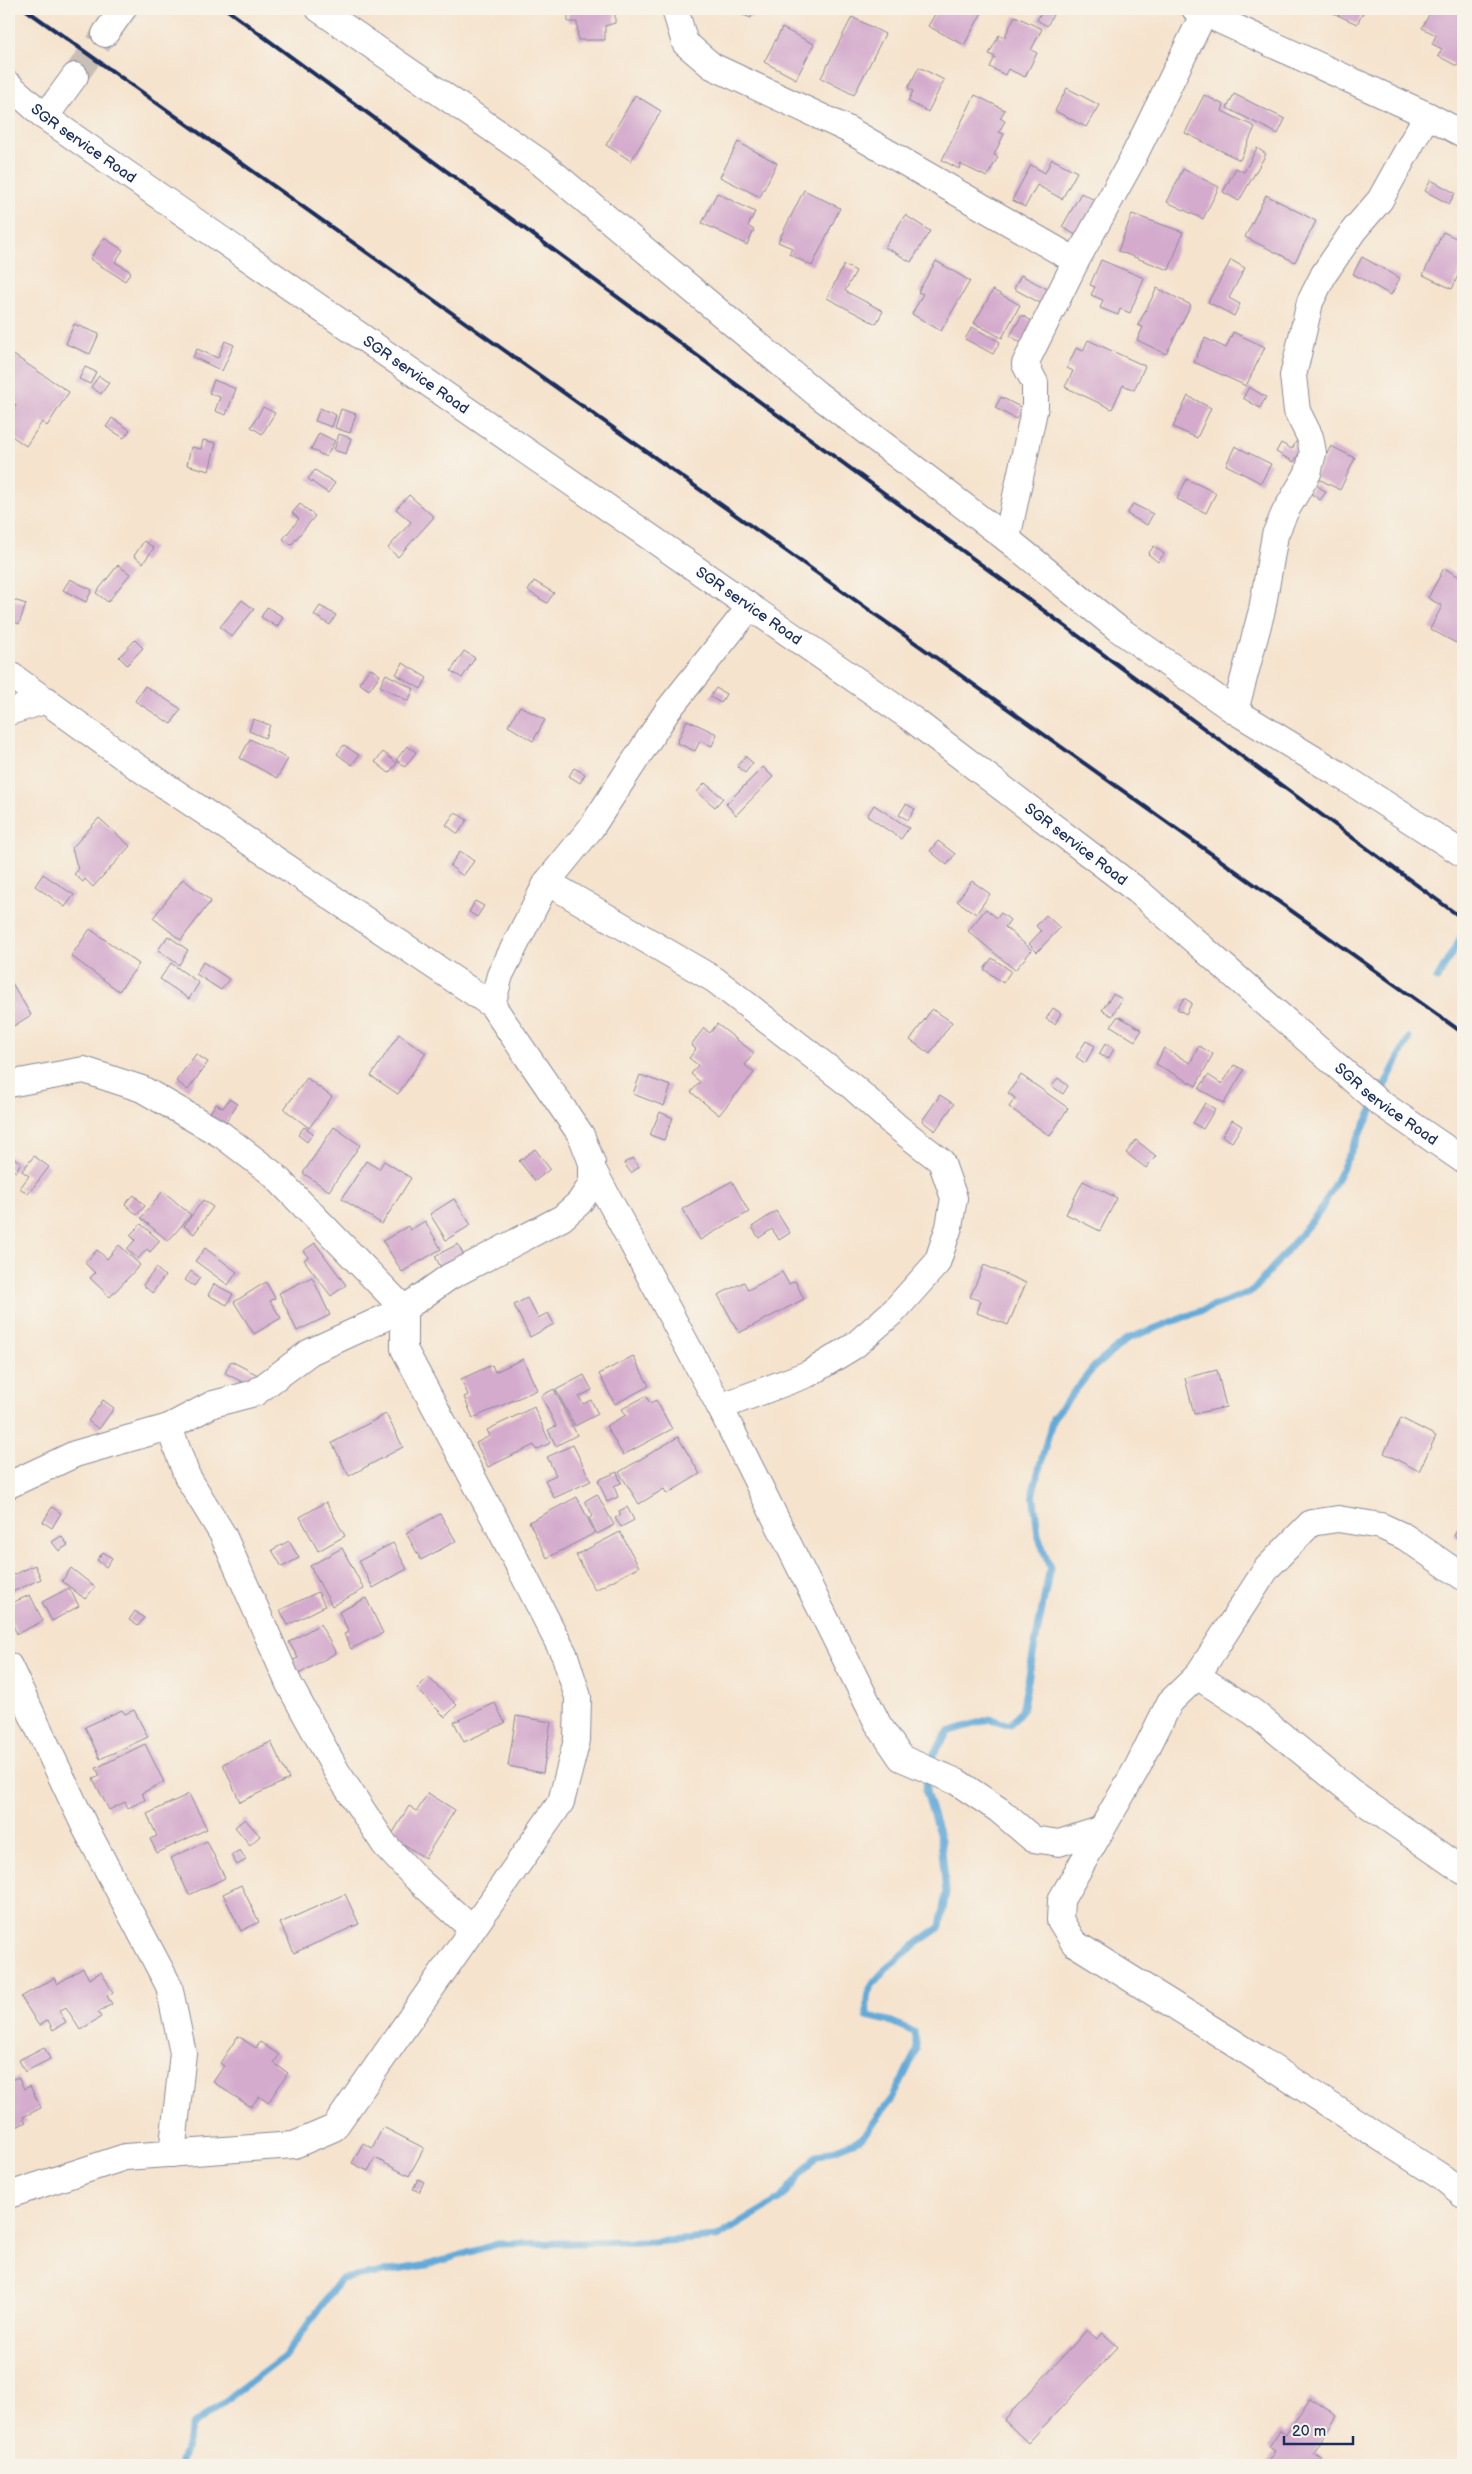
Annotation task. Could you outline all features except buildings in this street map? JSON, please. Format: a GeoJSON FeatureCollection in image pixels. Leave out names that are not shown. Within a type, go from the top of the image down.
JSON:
{"type":"FeatureCollection","features":[{"type":"Feature","properties":{"kind":"street"},"geometry":{"type":"LineString","coordinates":[[105,34],[124,9]]}},
{"type":"Feature","properties":{"kind":"street"},"geometry":{"type":"LineString","coordinates":[[319,9],[540,162],[817,394],[1007,539],[1117,628],[1235,711],[1337,773],[1463,854]]}},
{"type":"Feature","properties":{"kind":"street"},"geometry":{"type":"LineString","coordinates":[[674,9],[685,43],[712,66],[848,129],[1076,261]]}},
{"type":"Feature","properties":{"kind":"street"},"geometry":{"type":"LineString","coordinates":[[1007,539],[1035,406],[1034,383],[1025,364],[1076,261],[1131,162],[1202,10],[1427,114],[1463,134]]}},
{"type":"Feature","properties":{"kind":"street"},"geometry":{"type":"LineString","coordinates":[[44,117],[75,76]]}},
{"type":"Feature","properties":{"kind":"street","name":"SGR service Road"},"geometry":{"type":"LineString","coordinates":[[9,85],[44,117],[912,719],[1139,892],[1376,1100],[1463,1160]]}},
{"type":"Feature","properties":{"kind":"street"},"geometry":{"type":"LineString","coordinates":[[1235,711],[1262,610],[1275,535],[1285,512],[1308,473],[1313,453],[1310,437],[1297,411],[1293,376],[1310,302],[1324,274],[1354,230],[1380,200],[1427,114]]}},
{"type":"Feature","properties":{"kind":"street"},"geometry":{"type":"LineString","coordinates":[[492,1006],[500,975],[548,882],[591,828],[668,710],[750,607]]}},
{"type":"Feature","properties":{"kind":"street"},"geometry":{"type":"LineString","coordinates":[[9,674],[136,766],[492,1006],[581,1135],[592,1163],[592,1184],[579,1203],[562,1218],[449,1277],[404,1309],[310,1352],[255,1393],[213,1404],[169,1427],[75,1454],[9,1485]]}},
{"type":"Feature","properties":{"kind":"street"},"geometry":{"type":"LineString","coordinates":[[9,712],[47,700]]}},
{"type":"Feature","properties":{"kind":"street"},"geometry":{"type":"LineString","coordinates":[[548,882],[715,980],[839,1076],[896,1126],[940,1161],[954,1198],[949,1227],[937,1263],[888,1316],[854,1346],[808,1374],[720,1407]]}},
{"type":"Feature","properties":{"kind":"street"},"geometry":{"type":"LineString","coordinates":[[9,1084],[84,1070],[142,1089],[222,1135],[273,1174],[404,1309],[404,1349],[565,1656],[578,1697],[577,1740],[561,1802],[334,2128],[294,2145],[125,2157],[9,2195]]}},
{"type":"Feature","properties":{"kind":"street"},"geometry":{"type":"LineString","coordinates":[[592,1168],[720,1407],[878,1724],[901,1758],[956,1782],[999,1810],[1033,1839],[1059,1843],[1099,1830]]}},
{"type":"Feature","properties":{"kind":"street"},"geometry":{"type":"LineString","coordinates":[[169,1427],[187,1476],[223,1535],[289,1684],[337,1772],[385,1845],[416,1878],[472,1928]]}},
{"type":"Feature","properties":{"kind":"street"},"geometry":{"type":"LineString","coordinates":[[1463,1577],[1405,1537],[1382,1526],[1338,1518],[1311,1523],[1267,1568],[1197,1676],[1170,1702],[1136,1768],[1099,1830],[1061,1900],[1060,1920],[1074,1944],[1231,2040],[1443,2178],[1463,2194]]}},
{"type":"Feature","properties":{"kind":"street"},"geometry":{"type":"LineString","coordinates":[[9,1666],[85,1828],[169,1986],[183,2053],[172,2154]]}},
{"type":"Feature","properties":{"kind":"street"},"geometry":{"type":"LineString","coordinates":[[1197,1676],[1253,1712],[1360,1799],[1463,1872]]}},
{"type":"Feature","properties":{"kind":"waterway"},"geometry":{"type":"LineString","coordinates":[[1437,979],[1463,934]]}},
{"type":"Feature","properties":{"kind":"waterway"},"geometry":{"type":"LineString","coordinates":[[928,1763],[948,1732],[990,1719],[1010,1725],[1022,1711],[1050,1568],[1038,1535],[1033,1491],[1053,1418],[1094,1367],[1127,1339],[1253,1291],[1321,1210],[1409,1038]]}},
{"type":"Feature","properties":{"kind":"waterway"},"geometry":{"type":"LineString","coordinates":[[180,2465],[192,2426],[284,2357],[341,2279],[427,2265],[497,2244],[653,2242],[717,2237],[780,2199],[815,2157],[861,2139],[893,2097],[917,2050],[914,2032],[892,2022],[867,2016],[868,1993],[889,1966],[940,1927],[946,1892],[941,1840],[926,1792],[927,1774]]}},
{"type":"Feature","properties":{"kind":"tunnel"},"geometry":{"type":"LineString","coordinates":[[75,76],[105,34]]}},
{"type":"Feature","properties":{"kind":"railway"},"geometry":{"type":"LineString","coordinates":[[25,9],[1463,1033]]}},
{"type":"Feature","properties":{"kind":"railway"},"geometry":{"type":"LineString","coordinates":[[226,9],[1463,919]]}}]}
